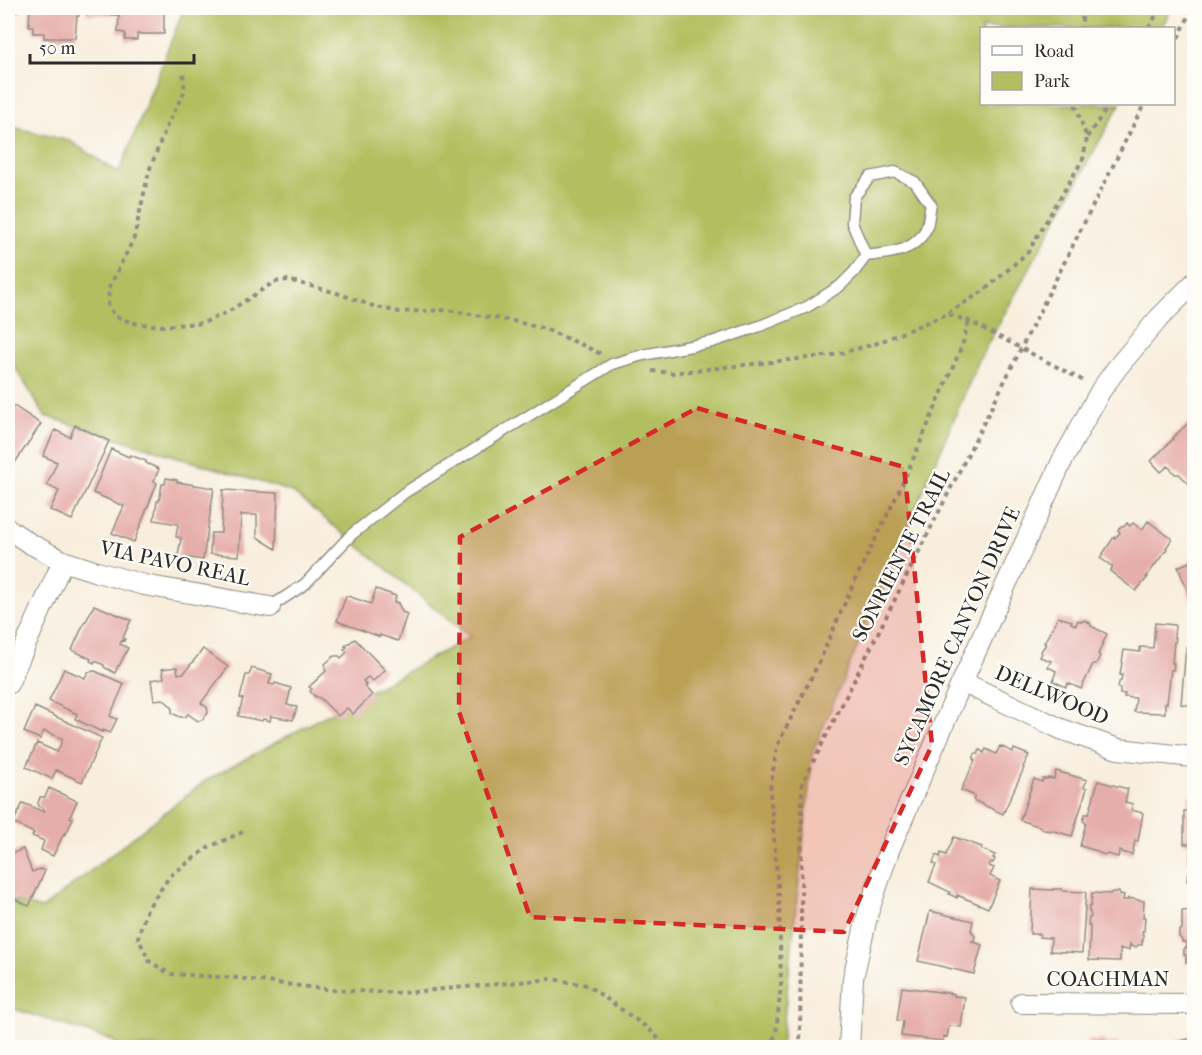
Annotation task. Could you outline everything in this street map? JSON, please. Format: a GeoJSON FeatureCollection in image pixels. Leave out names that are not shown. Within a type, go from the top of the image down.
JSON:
{"type":"FeatureCollection","features":[{"type":"Feature","properties":{"kind":"street","name":"SYCAMORE CANYON DRIVE"},"geometry":{"type":"LineString","coordinates":[[849,1047],[853,978],[867,913],[889,850],[962,682],[1062,461],[1101,390],[1159,318],[1194,283]]}},
{"type":"Feature","properties":{"kind":"street","name":"VIA PAVO REAL"},"geometry":{"type":"LineString","coordinates":[[8,530],[63,561],[144,585],[270,607]]}},
{"type":"Feature","properties":{"kind":"street"},"geometry":{"type":"LineString","coordinates":[[8,684],[63,561]]}},
{"type":"Feature","properties":{"kind":"street","name":"DELLWOOD"},"geometry":{"type":"LineString","coordinates":[[962,682],[1061,729],[1118,749],[1194,757]]}},
{"type":"Feature","properties":{"kind":"street","name":"COACHMAN"},"geometry":{"type":"LineString","coordinates":[[1022,1003],[1194,1004]]}},
{"type":"Feature","properties":{"kind":"lane"},"geometry":{"type":"LineString","coordinates":[[270,607],[305,584],[351,535],[404,493],[612,364],[643,355],[712,342],[760,326],[807,307],[840,286],[866,256],[898,252],[915,244],[926,228],[931,205],[915,182],[894,172],[870,177],[854,197],[852,223],[866,256]]}},
{"type":"Feature","properties":{"kind":"path"},"geometry":{"type":"LineString","coordinates":[[1082,8],[1082,27]]}},
{"type":"Feature","properties":{"kind":"path"},"geometry":{"type":"LineString","coordinates":[[1150,27],[1160,8]]}},
{"type":"Feature","properties":{"kind":"path"},"geometry":{"type":"LineString","coordinates":[[1175,42],[1193,8]]}},
{"type":"Feature","properties":{"kind":"path"},"geometry":{"type":"LineString","coordinates":[[183,74],[185,90],[166,128],[149,171],[134,238],[109,288],[108,305],[115,316],[133,323],[160,326],[203,323],[228,312],[274,282],[288,280],[399,312],[446,310],[545,329],[600,352],[612,364]]}},
{"type":"Feature","properties":{"kind":"path"},"geometry":{"type":"LineString","coordinates":[[1075,105],[1087,138]]}},
{"type":"Feature","properties":{"kind":"path"},"geometry":{"type":"LineString","coordinates":[[645,370],[673,374],[833,355],[875,344],[947,314],[985,290],[1028,252],[1083,159],[1087,138],[1109,105]]}},
{"type":"Feature","properties":{"kind":"path","name":"SONRIENTE TRAIL"},"geometry":{"type":"LineString","coordinates":[[800,1047],[802,784],[1143,105]]}},
{"type":"Feature","properties":{"kind":"path"},"geometry":{"type":"LineString","coordinates":[[947,314],[969,321],[1101,390]]}},
{"type":"Feature","properties":{"kind":"path"},"geometry":{"type":"LineString","coordinates":[[770,1047],[776,1033],[781,984],[779,899],[770,790],[777,746],[820,660],[855,580],[902,487],[962,346],[969,321]]}},
{"type":"Feature","properties":{"kind":"path"},"geometry":{"type":"LineString","coordinates":[[243,832],[209,847],[170,876],[147,909],[138,937],[149,961],[170,974],[237,978],[332,990],[402,993],[551,979],[587,986],[649,1029],[668,1047]]}},
{"type":"Feature","properties":{"kind":"highlighted area"},"geometry":{"type":"Polygon","coordinates":[[[697,408],[904,467],[932,745],[844,932],[530,917],[459,712],[460,537],[697,408]]]}},
{"type":"Feature","properties":{"kind":"green space"},"geometry":{"type":"Polygon","coordinates":[[[184,8],[1172,8],[1162,27],[980,27],[980,105],[1119,105],[979,360],[813,751],[781,1047],[119,1047],[113,1041],[8,1007],[8,899],[42,909],[205,781],[470,637],[292,492],[45,416],[8,356],[8,126],[70,141],[119,173],[184,8]]]}},
{"type":"Feature","properties":{"kind":"building"},"geometry":{"type":"Polygon","coordinates":[[[8,8],[23,8],[8,17],[8,8]]]}},
{"type":"Feature","properties":{"kind":"building"},"geometry":{"type":"Polygon","coordinates":[[[30,8],[79,8],[75,38],[44,38],[44,33],[33,33],[33,26],[29,26],[30,8]]]}},
{"type":"Feature","properties":{"kind":"building"},"geometry":{"type":"Polygon","coordinates":[[[86,8],[112,8],[112,15],[86,14],[86,8]]]}},
{"type":"Feature","properties":{"kind":"building"},"geometry":{"type":"Polygon","coordinates":[[[114,8],[164,9],[164,34],[137,34],[137,40],[125,40],[125,33],[118,32],[119,15],[114,15],[114,8]]]}},
{"type":"Feature","properties":{"kind":"building"},"geometry":{"type":"Polygon","coordinates":[[[8,405],[12,408],[14,406],[41,424],[8,473],[8,405]]]}},
{"type":"Feature","properties":{"kind":"building"},"geometry":{"type":"Polygon","coordinates":[[[1194,418],[1194,478],[1189,484],[1168,466],[1161,472],[1151,461],[1194,418]]]}},
{"type":"Feature","properties":{"kind":"building"},"geometry":{"type":"Polygon","coordinates":[[[75,425],[109,441],[72,520],[50,510],[59,491],[47,485],[57,462],[43,456],[55,430],[70,437],[75,425]]]}},
{"type":"Feature","properties":{"kind":"building"},"geometry":{"type":"Polygon","coordinates":[[[111,449],[146,461],[159,469],[154,481],[157,483],[134,542],[112,533],[124,506],[93,493],[111,449]]]}},
{"type":"Feature","properties":{"kind":"building"},"geometry":{"type":"Polygon","coordinates":[[[166,478],[214,488],[203,560],[178,556],[181,538],[176,537],[178,524],[154,520],[157,501],[159,501],[162,484],[165,484],[166,478]]]}},
{"type":"Feature","properties":{"kind":"building"},"geometry":{"type":"Polygon","coordinates":[[[223,490],[278,493],[276,549],[257,537],[257,515],[241,515],[239,556],[210,554],[211,533],[221,533],[223,490]]]}},
{"type":"Feature","properties":{"kind":"building"},"geometry":{"type":"Polygon","coordinates":[[[1148,521],[1172,539],[1146,577],[1148,577],[1136,591],[1110,571],[1113,567],[1100,558],[1114,537],[1120,533],[1118,530],[1121,526],[1127,523],[1130,526],[1133,523],[1142,530],[1148,521]]]}},
{"type":"Feature","properties":{"kind":"building"},"geometry":{"type":"Polygon","coordinates":[[[1194,560],[1194,607],[1178,567],[1194,560]]]}},
{"type":"Feature","properties":{"kind":"building"},"geometry":{"type":"Polygon","coordinates":[[[376,589],[396,596],[394,602],[398,603],[402,612],[407,614],[398,641],[380,635],[380,637],[337,621],[346,596],[371,604],[376,589]]]}},
{"type":"Feature","properties":{"kind":"building"},"geometry":{"type":"Polygon","coordinates":[[[94,605],[131,620],[123,638],[125,639],[120,644],[128,648],[115,673],[104,665],[95,661],[94,663],[90,661],[91,659],[72,650],[94,605]]]}},
{"type":"Feature","properties":{"kind":"building"},"geometry":{"type":"Polygon","coordinates":[[[1058,617],[1072,621],[1071,623],[1076,625],[1078,620],[1082,622],[1084,620],[1107,634],[1098,654],[1100,656],[1096,664],[1093,664],[1081,689],[1068,683],[1066,687],[1053,681],[1056,671],[1048,667],[1051,661],[1040,657],[1046,644],[1044,643],[1058,617]]]}},
{"type":"Feature","properties":{"kind":"building"},"geometry":{"type":"Polygon","coordinates":[[[1155,623],[1175,625],[1174,637],[1176,638],[1172,663],[1174,663],[1165,713],[1134,712],[1136,698],[1124,697],[1125,694],[1120,694],[1118,688],[1122,675],[1120,675],[1124,650],[1140,652],[1140,647],[1153,648],[1155,623]]]}},
{"type":"Feature","properties":{"kind":"building"},"geometry":{"type":"Polygon","coordinates":[[[355,639],[385,670],[373,681],[368,677],[363,681],[366,685],[364,686],[372,695],[353,714],[347,708],[338,716],[320,698],[315,697],[309,687],[326,671],[325,664],[334,656],[341,658],[347,652],[344,649],[347,647],[345,646],[355,639]]]}},
{"type":"Feature","properties":{"kind":"building"},"geometry":{"type":"Polygon","coordinates":[[[1186,647],[1194,648],[1194,706],[1181,704],[1186,647]]]}},
{"type":"Feature","properties":{"kind":"building"},"geometry":{"type":"Polygon","coordinates":[[[203,649],[228,667],[201,703],[207,707],[208,713],[198,721],[188,714],[180,717],[172,713],[172,707],[163,699],[154,700],[151,680],[164,678],[162,669],[177,667],[178,674],[184,673],[203,649]]]}},
{"type":"Feature","properties":{"kind":"building"},"geometry":{"type":"Polygon","coordinates":[[[252,668],[272,674],[269,684],[274,685],[275,683],[291,688],[287,705],[297,707],[293,720],[271,716],[270,721],[263,719],[262,721],[238,716],[246,675],[249,675],[252,668]]]}},
{"type":"Feature","properties":{"kind":"building"},"geometry":{"type":"Polygon","coordinates":[[[64,669],[85,678],[88,672],[95,671],[124,684],[110,716],[117,719],[110,733],[103,730],[102,732],[75,719],[77,714],[49,701],[64,669]]]}},
{"type":"Feature","properties":{"kind":"building"},"geometry":{"type":"Polygon","coordinates":[[[35,707],[102,738],[82,782],[56,770],[52,779],[26,767],[37,743],[57,752],[63,739],[44,731],[40,739],[24,732],[35,707]]]}},
{"type":"Feature","properties":{"kind":"building"},"geometry":{"type":"Polygon","coordinates":[[[1000,746],[1013,752],[1014,749],[1029,755],[1003,814],[973,800],[975,796],[961,790],[975,761],[973,759],[975,754],[978,754],[980,750],[984,753],[986,749],[996,754],[1000,746]]]}},
{"type":"Feature","properties":{"kind":"building"},"geometry":{"type":"Polygon","coordinates":[[[1056,771],[1087,780],[1084,787],[1087,788],[1072,836],[1042,829],[1020,820],[1034,779],[1042,782],[1043,779],[1054,779],[1056,771]]]}},
{"type":"Feature","properties":{"kind":"building"},"geometry":{"type":"Polygon","coordinates":[[[1098,781],[1128,789],[1125,802],[1133,804],[1131,810],[1143,813],[1138,841],[1135,841],[1132,855],[1119,851],[1118,857],[1105,855],[1080,846],[1086,823],[1083,821],[1085,814],[1089,814],[1098,781]]]}},
{"type":"Feature","properties":{"kind":"building"},"geometry":{"type":"Polygon","coordinates":[[[49,788],[77,801],[70,817],[73,818],[53,856],[41,850],[44,841],[32,836],[34,833],[13,823],[23,803],[44,812],[45,810],[38,803],[40,797],[45,797],[49,788]]]}},
{"type":"Feature","properties":{"kind":"building"},"geometry":{"type":"Polygon","coordinates":[[[1189,795],[1194,795],[1194,844],[1184,844],[1184,811],[1189,811],[1189,795]]]}},
{"type":"Feature","properties":{"kind":"building"},"geometry":{"type":"Polygon","coordinates":[[[954,837],[982,847],[981,849],[995,855],[993,863],[991,862],[989,866],[994,868],[990,876],[1000,881],[988,908],[957,895],[957,898],[929,882],[936,865],[933,863],[936,855],[940,857],[941,853],[946,855],[954,837]]]}},
{"type":"Feature","properties":{"kind":"building"},"geometry":{"type":"Polygon","coordinates":[[[23,849],[32,872],[40,869],[45,871],[29,906],[8,896],[8,855],[23,849]]]}},
{"type":"Feature","properties":{"kind":"building"},"geometry":{"type":"Polygon","coordinates":[[[1190,851],[1194,851],[1194,903],[1190,903],[1190,884],[1187,881],[1190,872],[1190,851]]]}},
{"type":"Feature","properties":{"kind":"building"},"geometry":{"type":"Polygon","coordinates":[[[1032,889],[1086,892],[1082,953],[1050,951],[1051,938],[1039,937],[1040,934],[1030,934],[1032,889]]]}},
{"type":"Feature","properties":{"kind":"building"},"geometry":{"type":"Polygon","coordinates":[[[1112,892],[1124,895],[1123,900],[1128,900],[1128,898],[1144,901],[1142,945],[1132,947],[1130,944],[1129,950],[1120,949],[1120,961],[1089,960],[1090,926],[1088,925],[1091,917],[1089,906],[1091,906],[1092,893],[1110,894],[1112,892]]]}},
{"type":"Feature","properties":{"kind":"building"},"geometry":{"type":"Polygon","coordinates":[[[1194,910],[1194,963],[1186,963],[1184,948],[1187,948],[1187,943],[1182,942],[1179,937],[1179,931],[1182,929],[1182,911],[1194,910]]]}},
{"type":"Feature","properties":{"kind":"building"},"geometry":{"type":"Polygon","coordinates":[[[930,911],[973,921],[971,931],[975,936],[974,941],[971,941],[982,945],[974,974],[918,961],[930,911]]]}},
{"type":"Feature","properties":{"kind":"building"},"geometry":{"type":"Polygon","coordinates":[[[902,987],[965,997],[961,1027],[949,1026],[947,1037],[944,1036],[943,1041],[901,1036],[903,1021],[897,1020],[902,987]]]}},
{"type":"Feature","properties":{"kind":"building"},"geometry":{"type":"Polygon","coordinates":[[[1194,1038],[1194,1048],[1168,1048],[1168,1043],[1194,1038]]]}},
{"type":"Feature","properties":{"kind":"building"},"geometry":{"type":"Polygon","coordinates":[[[1104,1040],[1105,1043],[1119,1043],[1119,1048],[1087,1048],[1087,1041],[1104,1040]]]}}]}
